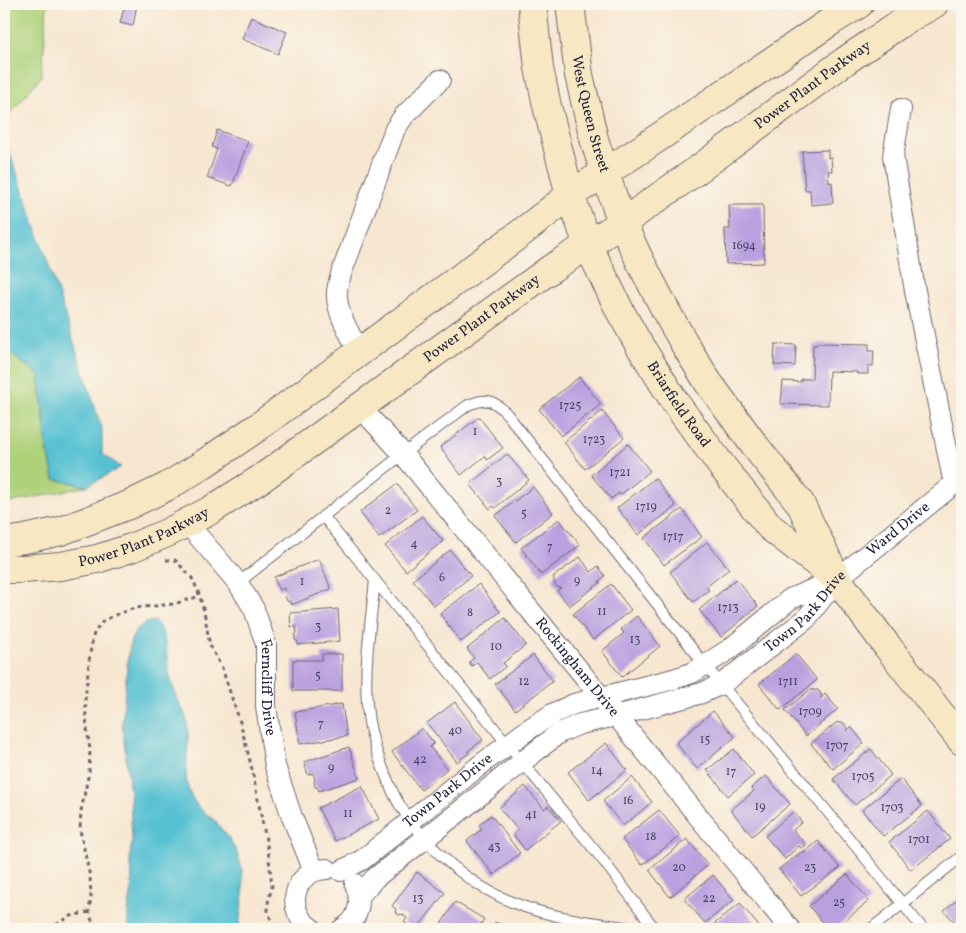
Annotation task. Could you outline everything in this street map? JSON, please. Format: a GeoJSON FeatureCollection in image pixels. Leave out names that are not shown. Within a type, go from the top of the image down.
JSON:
{"type":"FeatureCollection","features":[{"type":"Feature","properties":{"kind":"main road"},"geometry":{"type":"LineString","coordinates":[[532,4],[541,78],[570,195]]}},
{"type":"Feature","properties":{"kind":"main road","name":"West Queen Street"},"geometry":{"type":"LineString","coordinates":[[570,4],[579,75],[594,139],[622,223]]}},
{"type":"Feature","properties":{"kind":"main road"},"geometry":{"type":"LineString","coordinates":[[4,542],[61,531],[131,504],[168,486],[258,427],[570,195],[859,4]]}},
{"type":"Feature","properties":{"kind":"main road","name":"Power Plant Parkway"},"geometry":{"type":"LineString","coordinates":[[4,569],[61,566],[97,559],[131,548],[211,510],[262,478],[552,268],[622,223],[696,171],[845,61],[907,19],[934,4]]}},
{"type":"Feature","properties":{"kind":"main road","name":"Briarfield Road"},"geometry":{"type":"LineString","coordinates":[[570,195],[588,245],[608,287],[638,343],[677,405],[770,527],[836,579]]}},
{"type":"Feature","properties":{"kind":"main road","name":"Briarfield Road"},"geometry":{"type":"LineString","coordinates":[[622,223],[666,313],[687,348],[733,417],[800,503],[836,579],[962,741]]}},
{"type":"Feature","properties":{"kind":"street"},"geometry":{"type":"LineString","coordinates":[[359,352],[338,307],[337,296],[340,280],[395,129],[404,116],[440,80]]}},
{"type":"Feature","properties":{"kind":"street"},"geometry":{"type":"LineString","coordinates":[[901,108],[892,156],[915,291],[958,484]]}},
{"type":"Feature","properties":{"kind":"street","name":"Rockingham Drive"},"geometry":{"type":"LineString","coordinates":[[360,407],[403,454],[790,929]]}},
{"type":"Feature","properties":{"kind":"street","name":"Ward Drive"},"geometry":{"type":"LineString","coordinates":[[836,579],[958,484]]}},
{"type":"Feature","properties":{"kind":"street","name":"Ferncliff Drive"},"geometry":{"type":"LineString","coordinates":[[187,523],[238,583],[254,609],[266,644],[266,706],[275,766],[292,817],[314,871]]}},
{"type":"Feature","properties":{"kind":"street","name":"Town Park Drive"},"geometry":{"type":"LineString","coordinates":[[341,871],[362,860],[529,728],[554,712],[574,704],[692,673],[730,649],[790,599],[836,579]]}},
{"type":"Feature","properties":{"kind":"street","name":"Town Park Drive"},"geometry":{"type":"LineString","coordinates":[[359,896],[375,878],[424,838],[559,733],[580,724],[702,693],[722,684],[806,619],[836,579]]}},
{"type":"Feature","properties":{"kind":"street"},"geometry":{"type":"LineString","coordinates":[[312,929],[305,925],[298,916],[295,906],[295,895],[305,876],[323,868],[341,871],[350,877],[356,886],[359,905],[353,926]]}},
{"type":"Feature","properties":{"kind":"lane"},"geometry":{"type":"LineString","coordinates":[[238,583],[468,405],[478,400],[498,405],[705,665],[923,929]]}},
{"type":"Feature","properties":{"kind":"lane"},"geometry":{"type":"LineString","coordinates":[[323,516],[602,859],[655,929]]}},
{"type":"Feature","properties":{"kind":"lane"},"geometry":{"type":"LineString","coordinates":[[375,580],[366,676],[367,706],[373,742],[389,785],[399,804],[424,838],[444,859],[468,878],[496,895],[522,906],[546,913],[637,929]]}},
{"type":"Feature","properties":{"kind":"lane"},"geometry":{"type":"LineString","coordinates":[[871,929],[962,856]]}},
{"type":"Feature","properties":{"kind":"path"},"geometry":{"type":"LineString","coordinates":[[163,561],[175,560],[192,578],[204,611],[210,646],[222,668],[240,722],[268,850],[269,869],[272,876],[268,913],[276,929]]}},
{"type":"Feature","properties":{"kind":"path"},"geometry":{"type":"LineString","coordinates":[[95,929],[89,912],[91,896],[90,877],[80,830],[81,811],[90,760],[85,700],[94,633],[104,621],[119,613],[135,608],[174,604],[200,596]]}},
{"type":"Feature","properties":{"kind":"path"},"geometry":{"type":"LineString","coordinates":[[49,929],[71,916],[89,912]]}},
{"type":"Feature","properties":{"kind":"green space"},"geometry":{"type":"Polygon","coordinates":[[[4,4],[47,4],[41,77],[4,121],[4,4]]]}},
{"type":"Feature","properties":{"kind":"green space"},"geometry":{"type":"Polygon","coordinates":[[[4,349],[39,375],[47,447],[54,479],[87,486],[4,504],[4,349]]]}},
{"type":"Feature","properties":{"kind":"water"},"geometry":{"type":"Polygon","coordinates":[[[4,136],[102,429],[102,454],[121,467],[87,486],[54,479],[47,447],[39,375],[4,349],[4,136]]]}},
{"type":"Feature","properties":{"kind":"water"},"geometry":{"type":"Polygon","coordinates":[[[155,621],[163,636],[170,677],[187,722],[186,775],[189,791],[201,810],[216,822],[234,846],[239,859],[243,888],[240,929],[132,929],[128,924],[132,876],[130,857],[132,840],[130,794],[122,722],[131,640],[137,629],[145,623],[155,621]]]}},
{"type":"Feature","properties":{"kind":"building"},"geometry":{"type":"Polygon","coordinates":[[[125,4],[137,4],[133,26],[120,23],[125,4]]]}},
{"type":"Feature","properties":{"kind":"building"},"geometry":{"type":"Polygon","coordinates":[[[251,17],[287,32],[278,54],[242,39],[251,17]]]}},
{"type":"Feature","properties":{"kind":"building"},"geometry":{"type":"Polygon","coordinates":[[[217,130],[248,141],[232,186],[207,178],[217,149],[212,147],[217,130]]]}},
{"type":"Feature","properties":{"kind":"building"},"geometry":{"type":"Polygon","coordinates":[[[828,150],[828,158],[831,157],[832,171],[828,171],[829,183],[832,182],[833,203],[811,205],[810,190],[805,190],[802,151],[828,150]]]}},
{"type":"Feature","properties":{"kind":"building"},"geometry":{"type":"Polygon","coordinates":[[[729,205],[763,205],[764,263],[726,264],[725,229],[730,229],[729,205]]]}},
{"type":"Feature","properties":{"kind":"building"},"geometry":{"type":"Polygon","coordinates":[[[817,343],[869,344],[869,351],[874,351],[873,366],[868,366],[868,374],[829,371],[828,405],[781,404],[783,381],[801,382],[801,379],[812,379],[813,345],[817,345],[817,343]]]}},
{"type":"Feature","properties":{"kind":"building"},"geometry":{"type":"Polygon","coordinates":[[[775,344],[796,345],[795,366],[774,365],[775,344]]]}},
{"type":"Feature","properties":{"kind":"building"},"geometry":{"type":"Polygon","coordinates":[[[579,377],[601,404],[561,436],[539,409],[579,377]]]}},
{"type":"Feature","properties":{"kind":"building"},"geometry":{"type":"Polygon","coordinates":[[[602,411],[624,438],[585,469],[564,442],[602,411]]]}},
{"type":"Feature","properties":{"kind":"building"},"geometry":{"type":"Polygon","coordinates":[[[479,417],[503,448],[487,460],[485,456],[461,475],[440,447],[479,417]]]}},
{"type":"Feature","properties":{"kind":"building"},"geometry":{"type":"Polygon","coordinates":[[[628,444],[650,471],[620,495],[619,493],[611,499],[591,475],[628,444]]]}},
{"type":"Feature","properties":{"kind":"building"},"geometry":{"type":"Polygon","coordinates":[[[507,454],[529,480],[495,508],[493,506],[490,509],[470,484],[507,454]]]}},
{"type":"Feature","properties":{"kind":"building"},"geometry":{"type":"Polygon","coordinates":[[[655,478],[676,506],[638,535],[617,508],[655,478]]]}},
{"type":"Feature","properties":{"kind":"building"},"geometry":{"type":"Polygon","coordinates":[[[397,484],[417,510],[379,538],[360,512],[397,484]]]}},
{"type":"Feature","properties":{"kind":"building"},"geometry":{"type":"Polygon","coordinates":[[[533,487],[553,513],[516,542],[495,516],[533,487]]]}},
{"type":"Feature","properties":{"kind":"building"},"geometry":{"type":"Polygon","coordinates":[[[682,509],[702,537],[664,565],[644,538],[682,509]]]}},
{"type":"Feature","properties":{"kind":"building"},"geometry":{"type":"Polygon","coordinates":[[[422,516],[443,541],[406,571],[385,546],[422,516]]]}},
{"type":"Feature","properties":{"kind":"building"},"geometry":{"type":"Polygon","coordinates":[[[559,519],[580,545],[541,575],[521,548],[559,519]]]}},
{"type":"Feature","properties":{"kind":"building"},"geometry":{"type":"Polygon","coordinates":[[[707,542],[729,569],[706,587],[709,590],[693,602],[670,572],[707,542]]]}},
{"type":"Feature","properties":{"kind":"building"},"geometry":{"type":"Polygon","coordinates":[[[450,550],[471,576],[434,606],[413,580],[450,550]]]}},
{"type":"Feature","properties":{"kind":"building"},"geometry":{"type":"Polygon","coordinates":[[[580,557],[591,572],[598,566],[605,576],[599,581],[601,582],[569,606],[557,590],[561,588],[557,587],[554,583],[553,577],[580,557]]]}},
{"type":"Feature","properties":{"kind":"building"},"geometry":{"type":"Polygon","coordinates":[[[319,559],[331,589],[291,605],[287,601],[284,588],[279,590],[274,577],[319,559]]]}},
{"type":"Feature","properties":{"kind":"building"},"geometry":{"type":"Polygon","coordinates":[[[736,579],[758,606],[721,637],[699,610],[736,579]]]}},
{"type":"Feature","properties":{"kind":"building"},"geometry":{"type":"Polygon","coordinates":[[[479,584],[500,612],[461,642],[440,614],[479,584]]]}},
{"type":"Feature","properties":{"kind":"building"},"geometry":{"type":"Polygon","coordinates":[[[611,584],[631,610],[593,640],[573,614],[611,584]]]}},
{"type":"Feature","properties":{"kind":"building"},"geometry":{"type":"Polygon","coordinates":[[[338,609],[340,641],[298,645],[298,642],[295,640],[296,626],[291,627],[290,613],[338,609]]]}},
{"type":"Feature","properties":{"kind":"building"},"geometry":{"type":"Polygon","coordinates":[[[637,616],[660,646],[622,677],[602,651],[624,633],[621,629],[637,616]]]}},
{"type":"Feature","properties":{"kind":"building"},"geometry":{"type":"Polygon","coordinates":[[[505,618],[526,645],[503,663],[506,666],[490,679],[477,662],[472,666],[469,662],[474,658],[467,649],[505,618]]]}},
{"type":"Feature","properties":{"kind":"building"},"geometry":{"type":"Polygon","coordinates":[[[322,654],[342,654],[342,691],[293,691],[293,660],[322,660],[322,654]]]}},
{"type":"Feature","properties":{"kind":"building"},"geometry":{"type":"Polygon","coordinates":[[[796,654],[817,680],[780,710],[759,684],[796,654]]]}},
{"type":"Feature","properties":{"kind":"building"},"geometry":{"type":"Polygon","coordinates":[[[533,655],[553,681],[515,710],[495,684],[533,655]]]}},
{"type":"Feature","properties":{"kind":"building"},"geometry":{"type":"Polygon","coordinates":[[[811,689],[818,690],[821,698],[825,694],[838,709],[806,736],[785,710],[811,689]]]}},
{"type":"Feature","properties":{"kind":"building"},"geometry":{"type":"Polygon","coordinates":[[[455,702],[483,740],[457,762],[427,723],[455,702]]]}},
{"type":"Feature","properties":{"kind":"building"},"geometry":{"type":"Polygon","coordinates":[[[342,704],[347,736],[300,744],[295,712],[342,704]]]}},
{"type":"Feature","properties":{"kind":"building"},"geometry":{"type":"Polygon","coordinates":[[[713,711],[735,737],[697,769],[676,743],[713,711]]]}},
{"type":"Feature","properties":{"kind":"building"},"geometry":{"type":"Polygon","coordinates":[[[837,722],[844,723],[847,731],[851,727],[864,743],[833,769],[811,744],[837,722]]]}},
{"type":"Feature","properties":{"kind":"building"},"geometry":{"type":"Polygon","coordinates":[[[422,728],[434,743],[430,747],[447,769],[421,790],[392,752],[422,728]]]}},
{"type":"Feature","properties":{"kind":"building"},"geometry":{"type":"Polygon","coordinates":[[[606,743],[627,770],[589,800],[568,772],[606,743]]]}},
{"type":"Feature","properties":{"kind":"building"},"geometry":{"type":"Polygon","coordinates":[[[349,747],[359,778],[319,791],[315,787],[313,773],[308,775],[304,762],[349,747]]]}},
{"type":"Feature","properties":{"kind":"building"},"geometry":{"type":"Polygon","coordinates":[[[734,749],[754,775],[728,796],[707,770],[734,749]]]}},
{"type":"Feature","properties":{"kind":"building"},"geometry":{"type":"Polygon","coordinates":[[[871,749],[891,775],[855,805],[833,779],[871,749]]]}},
{"type":"Feature","properties":{"kind":"building"},"geometry":{"type":"Polygon","coordinates":[[[766,776],[790,804],[752,836],[731,810],[754,791],[751,788],[766,776]]]}},
{"type":"Feature","properties":{"kind":"building"},"geometry":{"type":"Polygon","coordinates":[[[632,777],[652,802],[623,826],[603,801],[632,777]]]}},
{"type":"Feature","properties":{"kind":"building"},"geometry":{"type":"Polygon","coordinates":[[[901,779],[922,806],[883,836],[862,810],[901,779]]]}},
{"type":"Feature","properties":{"kind":"building"},"geometry":{"type":"Polygon","coordinates":[[[362,786],[379,819],[335,841],[318,808],[362,786]]]}},
{"type":"Feature","properties":{"kind":"building"},"geometry":{"type":"Polygon","coordinates":[[[525,786],[544,809],[548,806],[561,821],[525,850],[513,834],[518,830],[499,808],[525,786]]]}},
{"type":"Feature","properties":{"kind":"building"},"geometry":{"type":"Polygon","coordinates":[[[659,810],[680,836],[642,865],[622,839],[659,810]]]}},
{"type":"Feature","properties":{"kind":"building"},"geometry":{"type":"Polygon","coordinates":[[[928,811],[950,839],[911,870],[889,842],[928,811]]]}},
{"type":"Feature","properties":{"kind":"building"},"geometry":{"type":"Polygon","coordinates":[[[793,812],[802,822],[793,830],[806,845],[802,848],[799,846],[785,859],[765,836],[793,812]]]}},
{"type":"Feature","properties":{"kind":"building"},"geometry":{"type":"Polygon","coordinates":[[[491,815],[520,853],[494,875],[467,841],[482,829],[479,825],[491,815]]]}},
{"type":"Feature","properties":{"kind":"building"},"geometry":{"type":"Polygon","coordinates":[[[687,839],[708,865],[670,897],[649,870],[687,839]]]}},
{"type":"Feature","properties":{"kind":"building"},"geometry":{"type":"Polygon","coordinates":[[[818,841],[840,868],[801,896],[779,869],[803,851],[804,853],[818,841]]]}},
{"type":"Feature","properties":{"kind":"building"},"geometry":{"type":"Polygon","coordinates":[[[417,872],[445,893],[417,929],[413,929],[404,922],[407,918],[395,912],[396,909],[392,906],[417,872]]]}},
{"type":"Feature","properties":{"kind":"building"},"geometry":{"type":"Polygon","coordinates":[[[847,874],[869,901],[834,929],[828,929],[809,906],[847,874]]]}},
{"type":"Feature","properties":{"kind":"building"},"geometry":{"type":"Polygon","coordinates":[[[713,875],[734,900],[705,923],[684,899],[713,875]]]}},
{"type":"Feature","properties":{"kind":"building"},"geometry":{"type":"Polygon","coordinates":[[[962,895],[962,929],[961,929],[944,911],[962,895]]]}},
{"type":"Feature","properties":{"kind":"building"},"geometry":{"type":"Polygon","coordinates":[[[455,902],[484,919],[478,929],[438,929],[455,902]]]}},
{"type":"Feature","properties":{"kind":"building"},"geometry":{"type":"Polygon","coordinates":[[[740,903],[761,929],[708,929],[740,903]]]}},
{"type":"Feature","properties":{"kind":"building"},"geometry":{"type":"Polygon","coordinates":[[[495,922],[514,929],[493,929],[495,922]]]}}]}
